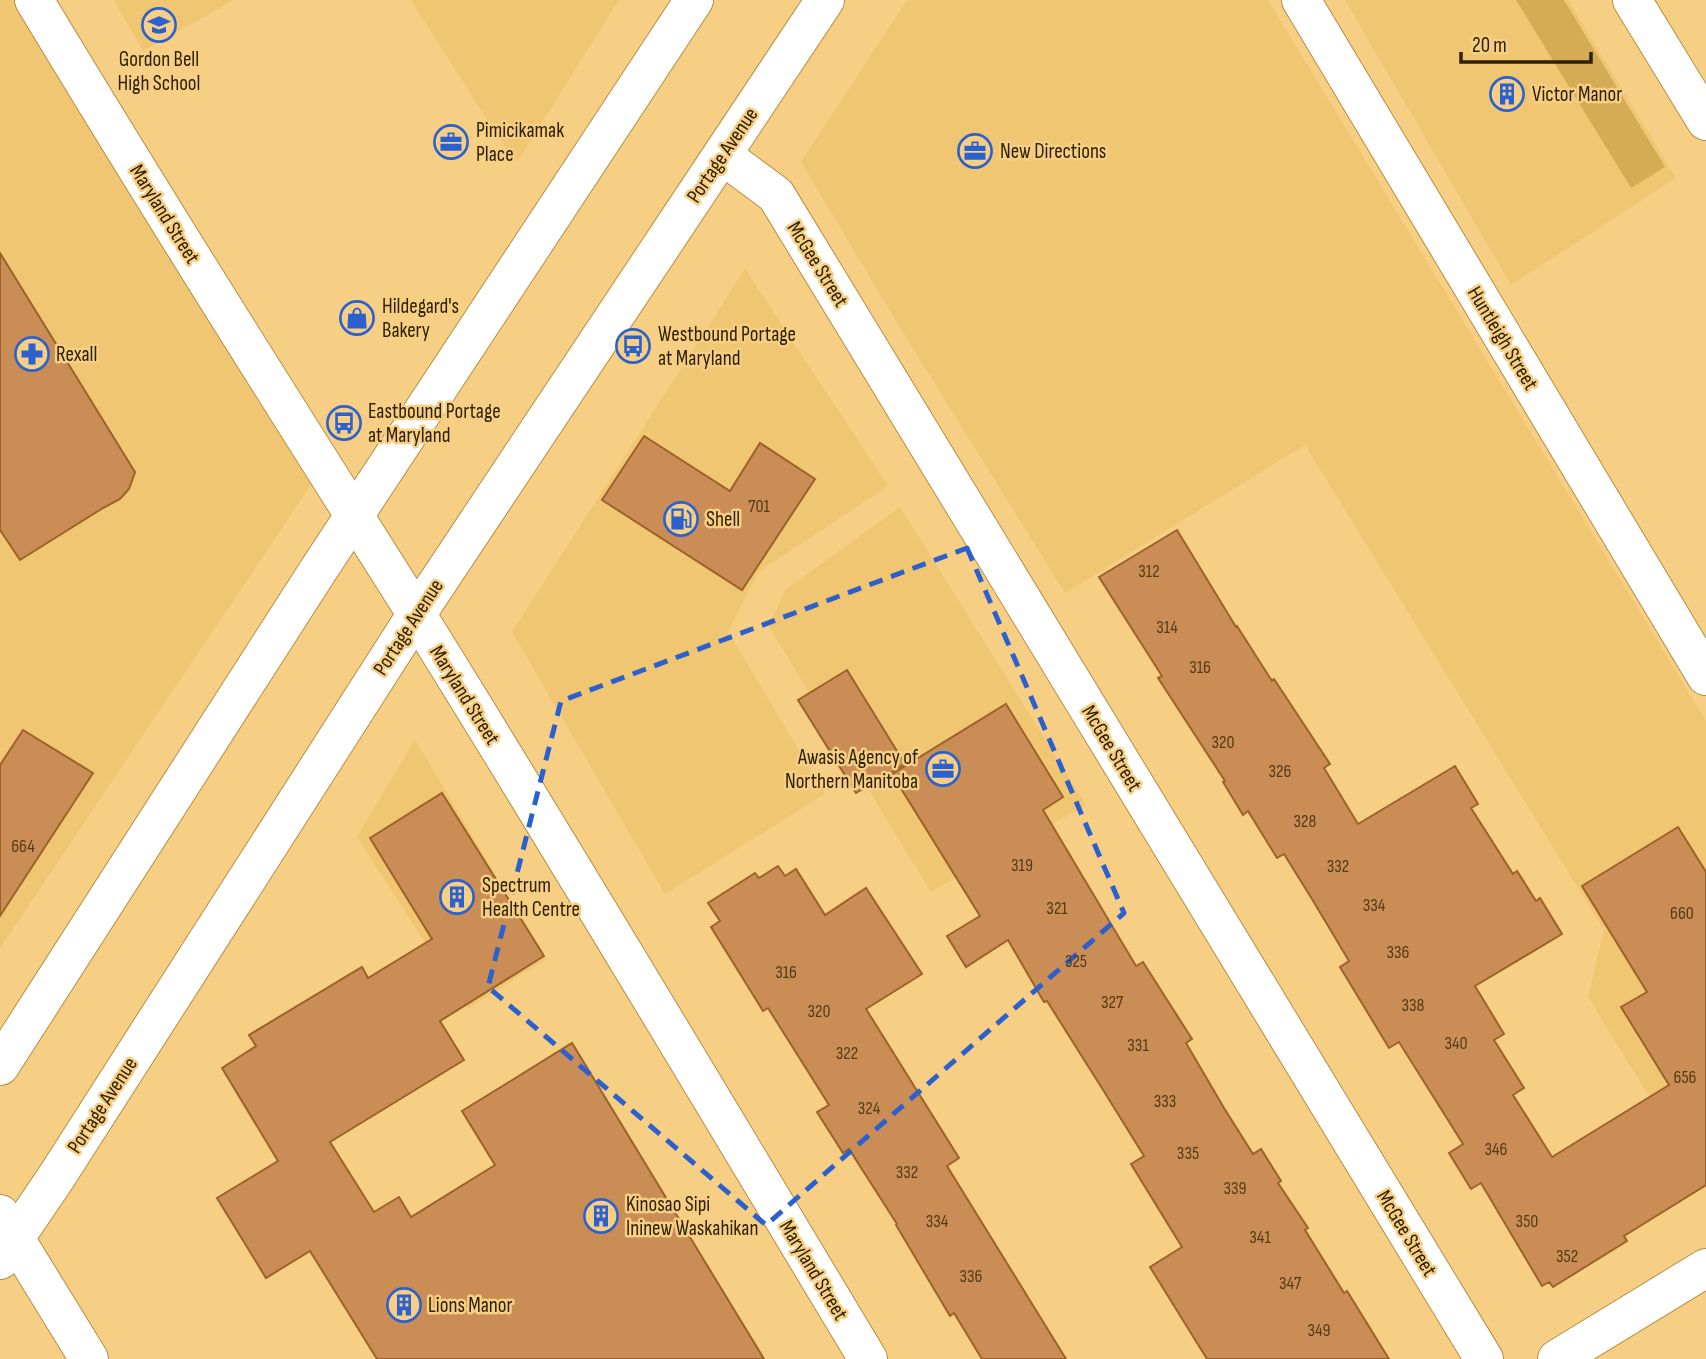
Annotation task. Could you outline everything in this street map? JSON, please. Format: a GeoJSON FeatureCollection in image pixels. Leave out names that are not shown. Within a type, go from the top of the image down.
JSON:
{"type":"FeatureCollection","features":[{"type":"Feature","properties":{"kind":"main road","name":"Maryland Street"},"geometry":{"type":"LineString","coordinates":[[34,0],[573,869],[868,1359]]}},
{"type":"Feature","properties":{"kind":"main road"},"geometry":{"type":"LineString","coordinates":[[0,1066],[353,516],[694,0]]}},
{"type":"Feature","properties":{"kind":"main road","name":"Portage Avenue"},"geometry":{"type":"LineString","coordinates":[[5,1237],[57,1176],[416,615],[825,0]]}},
{"type":"Feature","properties":{"kind":"main road","name":"Huntleigh Street"},"geometry":{"type":"LineString","coordinates":[[1301,0],[1706,676]]}},
{"type":"Feature","properties":{"kind":"main road"},"geometry":{"type":"LineString","coordinates":[[1632,0],[1706,121]]}},
{"type":"Feature","properties":{"kind":"main road","name":"McGee Street"},"geometry":{"type":"LineString","coordinates":[[722,155],[776,194],[1484,1359]]}},
{"type":"Feature","properties":{"kind":"main road"},"geometry":{"type":"LineString","coordinates":[[5,1237],[89,1359]]}},
{"type":"Feature","properties":{"kind":"main road"},"geometry":{"type":"LineString","coordinates":[[1558,1359],[1706,1268]]}},
{"type":"Feature","properties":{"kind":"highlighted area"},"geometry":{"type":"Polygon","coordinates":[[[967,548],[1124,913],[766,1225],[488,987],[561,701],[967,548]]]}},
{"type":"Feature","properties":{"kind":"shaded area"},"geometry":{"type":"Polygon","coordinates":[[[0,0],[34,0],[323,467],[0,948],[0,0]]]}},
{"type":"Feature","properties":{"kind":"shaded area","name":"Gordon Bell High School"},"geometry":{"type":"Polygon","coordinates":[[[114,0],[234,0],[143,51],[114,0]]]}},
{"type":"Feature","properties":{"kind":"shaded area"},"geometry":{"type":"Polygon","coordinates":[[[411,0],[619,0],[517,162],[500,140],[411,0]]]}},
{"type":"Feature","properties":{"kind":"shaded area"},"geometry":{"type":"Polygon","coordinates":[[[907,0],[1268,0],[1706,721],[1706,1189],[1588,997],[1604,930],[1305,445],[1065,593],[801,162],[907,0]]]}},
{"type":"Feature","properties":{"kind":"shaded area"},"geometry":{"type":"Polygon","coordinates":[[[1345,0],[1568,0],[1676,178],[1511,285],[1345,0]]]}},
{"type":"Feature","properties":{"kind":"shaded area"},"geometry":{"type":"Polygon","coordinates":[[[1516,0],[1564,0],[1665,167],[1631,188],[1516,0]]]}},
{"type":"Feature","properties":{"kind":"shaded area"},"geometry":{"type":"Polygon","coordinates":[[[745,269],[888,486],[758,572],[728,632],[825,794],[665,894],[512,632],[745,269]]]}},
{"type":"Feature","properties":{"kind":"shaded area"},"geometry":{"type":"Polygon","coordinates":[[[900,507],[1086,805],[931,892],[769,627],[785,590],[900,507]]]}},
{"type":"Feature","properties":{"kind":"shaded area","name":"Spectrum Health Centre"},"geometry":{"type":"Polygon","coordinates":[[[415,740],[546,959],[468,1009],[357,837],[415,740]]]}},
{"type":"Feature","properties":{"kind":"building","name":"Rexall"},"geometry":{"type":"Polygon","coordinates":[[[0,253],[135,472],[129,489],[120,499],[20,560],[0,530],[0,253]]]}},
{"type":"Feature","properties":{"kind":"building"},"geometry":{"type":"Polygon","coordinates":[[[644,436],[730,491],[760,443],[815,479],[742,590],[602,500],[644,436]]]}},
{"type":"Feature","properties":{"kind":"building"},"geometry":{"type":"Polygon","coordinates":[[[1177,530],[1236,627],[1330,764],[1324,768],[1358,824],[1455,766],[1478,804],[1471,808],[1513,874],[1517,871],[1536,901],[1540,898],[1562,934],[1475,986],[1504,1034],[1494,1040],[1524,1088],[1513,1095],[1552,1157],[1669,1085],[1621,1007],[1647,992],[1582,886],[1678,827],[1706,872],[1706,1185],[1624,1236],[1627,1241],[1553,1287],[1549,1282],[1542,1286],[1481,1183],[1471,1189],[1449,1153],[1463,1144],[1399,1042],[1389,1048],[1340,967],[1349,961],[1312,899],[1284,854],[1277,858],[1248,811],[1243,815],[1223,782],[1225,781],[1158,678],[1162,676],[1099,577],[1177,530]]]}},
{"type":"Feature","properties":{"kind":"building"},"geometry":{"type":"Polygon","coordinates":[[[847,670],[905,764],[856,793],[798,700],[847,670]]]}},
{"type":"Feature","properties":{"kind":"building"},"geometry":{"type":"Polygon","coordinates":[[[1006,704],[1063,797],[1043,810],[1136,966],[1143,962],[1192,1039],[1186,1043],[1224,1108],[1253,1154],[1261,1149],[1281,1181],[1278,1183],[1308,1228],[1305,1230],[1389,1359],[1207,1359],[1150,1267],[1182,1247],[1131,1164],[1144,1156],[1047,1001],[1044,1002],[1008,940],[966,967],[947,936],[980,916],[892,774],[1006,704]]]}},
{"type":"Feature","properties":{"kind":"building"},"geometry":{"type":"Polygon","coordinates":[[[23,730],[93,773],[0,916],[0,765],[23,730]]]}},
{"type":"Feature","properties":{"kind":"building"},"geometry":{"type":"Polygon","coordinates":[[[442,793],[544,956],[440,1021],[464,1060],[330,1142],[374,1212],[399,1197],[411,1217],[495,1165],[462,1111],[572,1043],[764,1359],[377,1359],[310,1251],[266,1278],[217,1198],[278,1161],[222,1068],[256,1046],[249,1035],[362,967],[368,978],[432,939],[370,838],[442,793]]]}},
{"type":"Feature","properties":{"kind":"building"},"geometry":{"type":"Polygon","coordinates":[[[778,866],[785,876],[796,869],[825,915],[866,888],[922,974],[866,1009],[959,1158],[947,1166],[1066,1359],[982,1359],[954,1313],[950,1316],[897,1224],[849,1149],[843,1153],[817,1112],[829,1105],[768,1008],[763,1011],[711,927],[720,921],[708,903],[755,873],[759,878],[778,866]]]}},
{"type":"Feature","properties":{"kind":"place","name":"Gordon Bell High School"},"geometry":{"type":"Point","coordinates":[159,25]}},
{"type":"Feature","properties":{"kind":"place","name":"Victor Manor"},"geometry":{"type":"Point","coordinates":[1507,94]}},
{"type":"Feature","properties":{"kind":"place","name":"Pimicikamak Place"},"geometry":{"type":"Point","coordinates":[451,142]}},
{"type":"Feature","properties":{"kind":"place","name":"New Directions"},"geometry":{"type":"Point","coordinates":[975,151]}},
{"type":"Feature","properties":{"kind":"place","name":"Hildegard's Bakery"},"geometry":{"type":"Point","coordinates":[357,318]}},
{"type":"Feature","properties":{"kind":"place","name":"Westbound Portage at Maryland"},"geometry":{"type":"Point","coordinates":[633,346]}},
{"type":"Feature","properties":{"kind":"place","name":"Rexall"},"geometry":{"type":"Point","coordinates":[32,354]}},
{"type":"Feature","properties":{"kind":"place","name":"Eastbound Portage at Maryland"},"geometry":{"type":"Point","coordinates":[344,423]}},
{"type":"Feature","properties":{"kind":"place","name":"Shell"},"geometry":{"type":"Point","coordinates":[681,519]}},
{"type":"Feature","properties":{"kind":"place","name":"Awasis Agency of Northern Manitoba"},"geometry":{"type":"Point","coordinates":[943,769]}},
{"type":"Feature","properties":{"kind":"place","name":"Spectrum Health Centre"},"geometry":{"type":"Point","coordinates":[457,897]}},
{"type":"Feature","properties":{"kind":"place","name":"Kinosao Sipi Ininew Waskahikan"},"geometry":{"type":"Point","coordinates":[601,1216]}},
{"type":"Feature","properties":{"kind":"place","name":"Lions Manor"},"geometry":{"type":"Point","coordinates":[404,1305]}}]}
